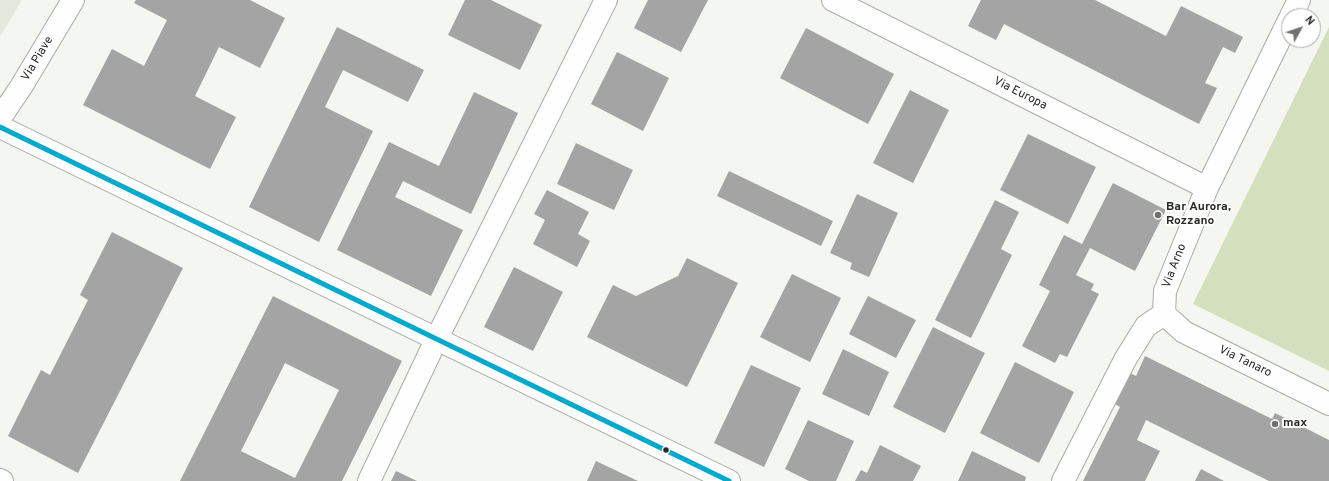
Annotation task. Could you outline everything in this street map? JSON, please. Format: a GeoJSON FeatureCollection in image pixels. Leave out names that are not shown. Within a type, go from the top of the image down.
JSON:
{"type":"FeatureCollection","features":[{"type":"Feature","properties":{"kind":"street","name":"Via Piave"},"geometry":{"type":"LineString","coordinates":[[0,118],[21,87],[73,0]]}},
{"type":"Feature","properties":{"kind":"street"},"geometry":{"type":"LineString","coordinates":[[369,481],[437,338],[606,0]]}},
{"type":"Feature","properties":{"kind":"street","name":"Via Europa"},"geometry":{"type":"LineString","coordinates":[[833,0],[1207,188]]}},
{"type":"Feature","properties":{"kind":"street","name":"Via Arno"},"geometry":{"type":"LineString","coordinates":[[1164,314],[1165,291],[1207,188],[1281,36]]}},
{"type":"Feature","properties":{"kind":"street"},"geometry":{"type":"LineString","coordinates":[[0,127],[729,481]]}},
{"type":"Feature","properties":{"kind":"street"},"geometry":{"type":"LineString","coordinates":[[1063,481],[1126,358],[1146,326],[1164,314]]}},
{"type":"Feature","properties":{"kind":"street","name":"Via Tanaro"},"geometry":{"type":"LineString","coordinates":[[1164,314],[1184,332],[1329,404]]}},
{"type":"Feature","properties":{"kind":"shaded area"},"geometry":{"type":"Polygon","coordinates":[[[0,0],[22,0],[0,37],[0,0]]]}},
{"type":"Feature","properties":{"kind":"green space"},"geometry":{"type":"Polygon","coordinates":[[[1329,27],[1329,371],[1193,304],[1319,48],[1321,48],[1321,43],[1329,27]]]}},
{"type":"Feature","properties":{"kind":"building"},"geometry":{"type":"Polygon","coordinates":[[[136,0],[250,0],[285,18],[260,68],[219,47],[195,96],[236,117],[210,169],[83,105],[112,49],[144,66],[167,20],[134,3],[136,0]]]}},
{"type":"Feature","properties":{"kind":"building"},"geometry":{"type":"Polygon","coordinates":[[[465,0],[491,0],[542,25],[520,70],[448,35],[465,0]]]}},
{"type":"Feature","properties":{"kind":"building"},"geometry":{"type":"Polygon","coordinates":[[[648,0],[708,0],[681,52],[634,28],[648,0]]]}},
{"type":"Feature","properties":{"kind":"building"},"geometry":{"type":"Polygon","coordinates":[[[981,0],[1095,0],[1166,36],[1181,6],[1243,37],[1235,53],[1223,47],[1205,83],[1217,88],[1199,124],[1004,24],[996,40],[968,26],[981,0]]]}},
{"type":"Feature","properties":{"kind":"building"},"geometry":{"type":"Polygon","coordinates":[[[337,27],[424,70],[408,102],[343,70],[325,107],[373,131],[319,242],[249,207],[337,27]]]}},
{"type":"Feature","properties":{"kind":"building"},"geometry":{"type":"Polygon","coordinates":[[[806,28],[894,74],[868,124],[780,78],[806,28]]]}},
{"type":"Feature","properties":{"kind":"building"},"geometry":{"type":"Polygon","coordinates":[[[617,52],[669,78],[643,131],[591,104],[617,52]]]}},
{"type":"Feature","properties":{"kind":"building"},"geometry":{"type":"Polygon","coordinates":[[[910,90],[949,110],[913,183],[873,163],[910,90]]]}},
{"type":"Feature","properties":{"kind":"building"},"geometry":{"type":"Polygon","coordinates":[[[474,92],[518,113],[471,214],[403,181],[395,197],[463,230],[431,296],[337,250],[389,142],[439,166],[474,92]]]}},
{"type":"Feature","properties":{"kind":"building"},"geometry":{"type":"Polygon","coordinates":[[[1028,134],[1096,167],[1068,224],[1000,190],[1028,134]]]}},
{"type":"Feature","properties":{"kind":"building"},"geometry":{"type":"Polygon","coordinates":[[[576,143],[633,170],[614,210],[557,184],[576,143]]]}},
{"type":"Feature","properties":{"kind":"building"},"geometry":{"type":"Polygon","coordinates":[[[729,171],[833,221],[821,246],[717,196],[729,171]]]}},
{"type":"Feature","properties":{"kind":"building"},"geometry":{"type":"Polygon","coordinates":[[[1113,183],[1166,210],[1135,271],[1090,248],[1076,275],[1094,284],[1091,290],[1099,294],[1067,357],[1060,354],[1055,363],[1022,346],[1050,291],[1039,285],[1064,235],[1082,244],[1113,183]]]}},
{"type":"Feature","properties":{"kind":"building"},"geometry":{"type":"Polygon","coordinates":[[[547,190],[589,212],[578,234],[590,241],[577,267],[533,244],[545,220],[534,214],[547,190]]]}},
{"type":"Feature","properties":{"kind":"building"},"geometry":{"type":"Polygon","coordinates":[[[857,194],[898,213],[869,277],[850,269],[852,263],[830,253],[857,194]]]}},
{"type":"Feature","properties":{"kind":"building"},"geometry":{"type":"Polygon","coordinates":[[[995,200],[1019,212],[1001,249],[1012,255],[971,338],[935,320],[995,200]]]}},
{"type":"Feature","properties":{"kind":"building"},"geometry":{"type":"Polygon","coordinates":[[[112,232],[183,268],[78,473],[8,436],[41,370],[50,375],[88,300],[80,295],[112,232]]]}},
{"type":"Feature","properties":{"kind":"building"},"geometry":{"type":"Polygon","coordinates":[[[687,258],[738,283],[687,387],[587,337],[613,285],[636,296],[678,276],[687,258]]]}},
{"type":"Feature","properties":{"kind":"building"},"geometry":{"type":"Polygon","coordinates":[[[514,267],[563,292],[533,351],[484,327],[514,267]]]}},
{"type":"Feature","properties":{"kind":"building"},"geometry":{"type":"Polygon","coordinates":[[[792,274],[841,298],[810,362],[760,337],[792,274]]]}},
{"type":"Feature","properties":{"kind":"building"},"geometry":{"type":"Polygon","coordinates":[[[273,296],[402,361],[342,481],[180,481],[273,296]],[[285,363],[241,451],[295,478],[339,390],[285,363]]]}},
{"type":"Feature","properties":{"kind":"building"},"geometry":{"type":"Polygon","coordinates":[[[868,296],[916,320],[896,358],[849,334],[868,296]]]}},
{"type":"Feature","properties":{"kind":"building"},"geometry":{"type":"Polygon","coordinates":[[[933,327],[985,353],[945,433],[893,407],[933,327]]]}},
{"type":"Feature","properties":{"kind":"building"},"geometry":{"type":"Polygon","coordinates":[[[843,349],[889,372],[869,416],[822,394],[843,349]]]}},
{"type":"Feature","properties":{"kind":"building"},"geometry":{"type":"Polygon","coordinates":[[[1145,356],[1272,419],[1275,413],[1329,440],[1329,481],[1269,481],[1146,420],[1137,440],[1160,451],[1145,481],[1083,481],[1120,407],[1115,404],[1130,373],[1136,376],[1145,356]]]}},
{"type":"Feature","properties":{"kind":"building"},"geometry":{"type":"Polygon","coordinates":[[[1015,362],[1074,392],[1039,463],[980,433],[1015,362]]]}},
{"type":"Feature","properties":{"kind":"building"},"geometry":{"type":"Polygon","coordinates":[[[751,365],[801,388],[764,467],[714,443],[751,365]]]}},
{"type":"Feature","properties":{"kind":"building"},"geometry":{"type":"Polygon","coordinates":[[[808,420],[854,441],[836,481],[809,481],[785,469],[808,420]]]}},
{"type":"Feature","properties":{"kind":"building"},"geometry":{"type":"Polygon","coordinates":[[[880,445],[921,466],[913,481],[855,481],[861,470],[867,473],[880,445]]]}},
{"type":"Feature","properties":{"kind":"building"},"geometry":{"type":"Polygon","coordinates":[[[972,451],[1026,477],[1025,481],[958,481],[972,451]]]}},
{"type":"Feature","properties":{"kind":"building"},"geometry":{"type":"Polygon","coordinates":[[[596,461],[638,481],[587,481],[596,461]]]}},
{"type":"Feature","properties":{"kind":"building"},"geometry":{"type":"Polygon","coordinates":[[[1201,469],[1224,481],[1195,481],[1201,469]]]}},
{"type":"Feature","properties":{"kind":"building"},"geometry":{"type":"Polygon","coordinates":[[[396,471],[417,481],[391,481],[396,471]]]}},
{"type":"Feature","properties":{"kind":"transit line"},"geometry":{"type":"LineString","coordinates":[[0,127],[729,481]]}},
{"type":"Feature","properties":{"kind":"place","name":"Bar Aurora, Rozzano"},"geometry":{"type":"Point","coordinates":[1158,215]}},
{"type":"Feature","properties":{"kind":"place","name":"max"},"geometry":{"type":"Point","coordinates":[1275,424]}}]}
